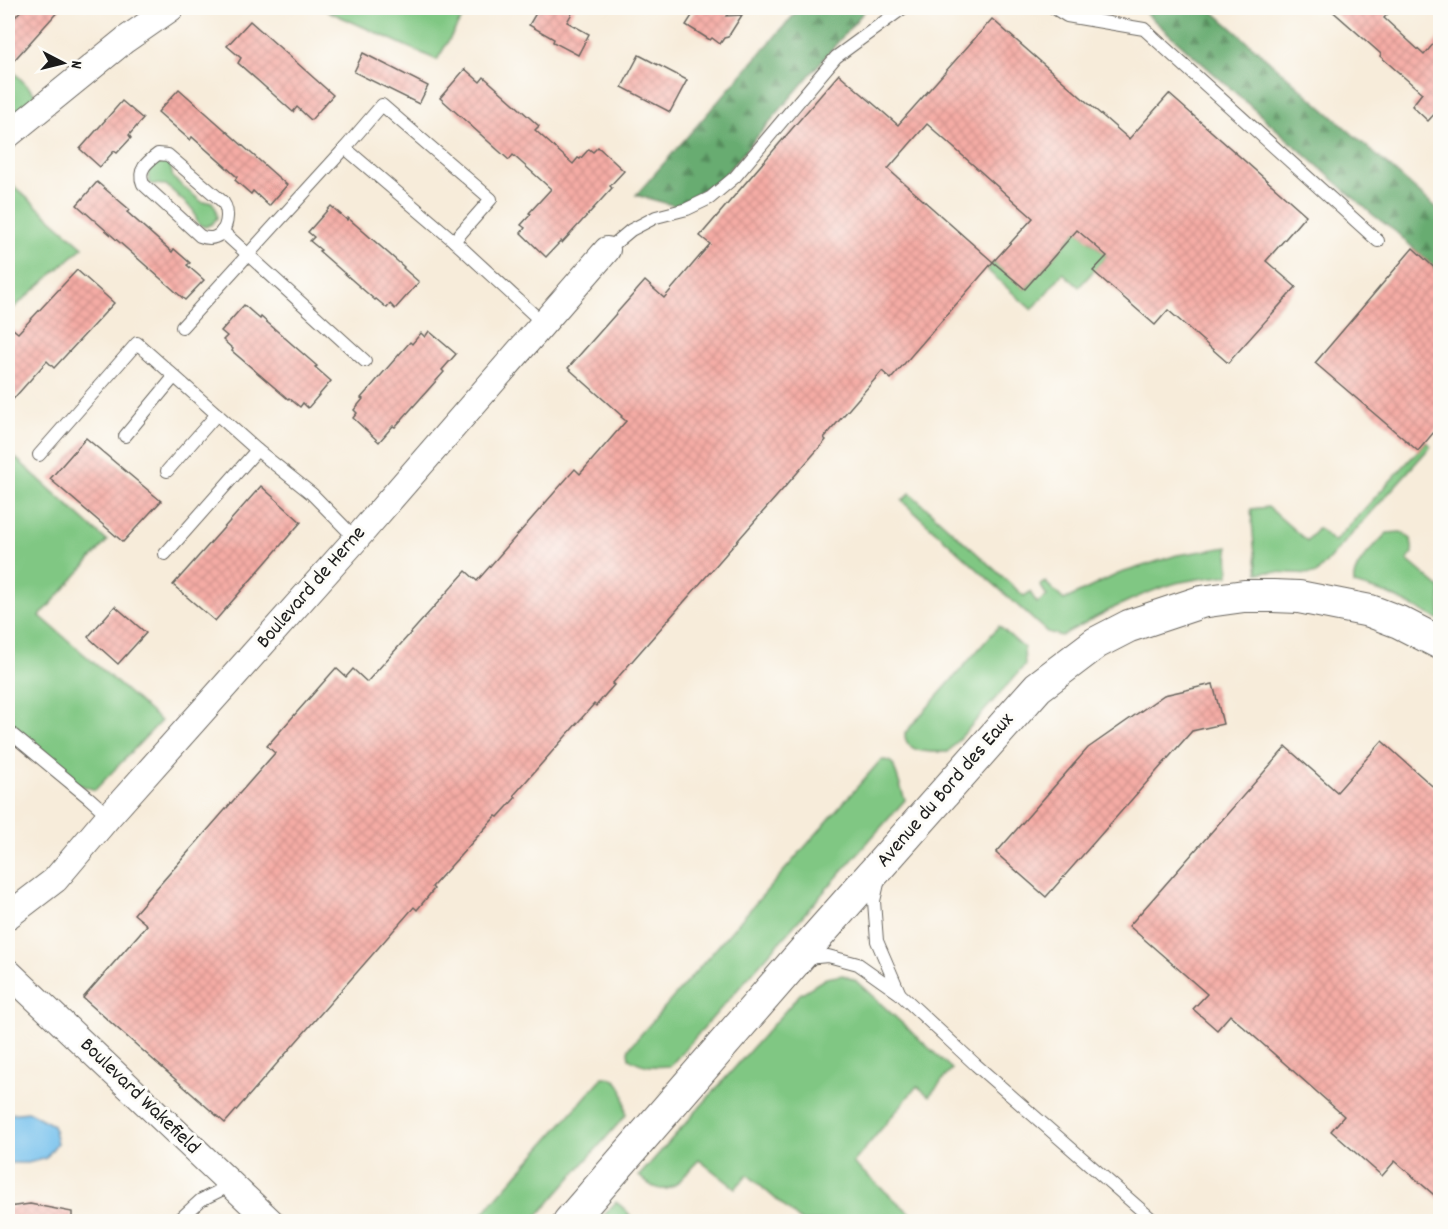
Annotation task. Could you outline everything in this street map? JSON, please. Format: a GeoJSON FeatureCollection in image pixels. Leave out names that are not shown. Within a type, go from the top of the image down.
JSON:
{"type":"FeatureCollection","features":[{"type":"Feature","properties":{"kind":"street"},"geometry":{"type":"LineString","coordinates":[[8,135],[125,40],[171,8]]}},
{"type":"Feature","properties":{"kind":"street","name":"Boulevard de Herne"},"geometry":{"type":"LineString","coordinates":[[8,916],[55,880],[607,250]]}},
{"type":"Feature","properties":{"kind":"street","name":"Avenue du Bord des Eaux"},"geometry":{"type":"LineString","coordinates":[[569,1221],[1038,687],[1096,644],[1129,626],[1201,602],[1244,596],[1299,597],[1370,611],[1399,622],[1440,643]]}},
{"type":"Feature","properties":{"kind":"street","name":"Boulevard Wakefield"},"geometry":{"type":"LineString","coordinates":[[8,972],[271,1221]]}},
{"type":"Feature","properties":{"kind":"lane"},"geometry":{"type":"LineString","coordinates":[[607,250],[631,230],[710,198],[735,177],[836,57],[903,8]]}},
{"type":"Feature","properties":{"kind":"lane"},"geometry":{"type":"LineString","coordinates":[[1054,8],[1067,16],[1144,29],[1378,241]]}},
{"type":"Feature","properties":{"kind":"lane"},"geometry":{"type":"LineString","coordinates":[[182,327],[382,105],[490,199],[454,241]]}},
{"type":"Feature","properties":{"kind":"lane"},"geometry":{"type":"LineString","coordinates":[[345,148],[454,241],[543,323]]}},
{"type":"Feature","properties":{"kind":"lane"},"geometry":{"type":"LineString","coordinates":[[158,154],[168,155],[224,202],[227,211],[226,223],[222,231],[213,238],[205,238],[197,234],[143,184],[140,177],[144,167],[158,154]]}},
{"type":"Feature","properties":{"kind":"lane"},"geometry":{"type":"LineString","coordinates":[[222,231],[364,361]]}},
{"type":"Feature","properties":{"kind":"lane"},"geometry":{"type":"LineString","coordinates":[[39,454],[137,343],[257,450],[312,494],[356,539]]}},
{"type":"Feature","properties":{"kind":"lane"},"geometry":{"type":"LineString","coordinates":[[125,436],[174,376]]}},
{"type":"Feature","properties":{"kind":"lane"},"geometry":{"type":"LineString","coordinates":[[167,471],[217,414]]}},
{"type":"Feature","properties":{"kind":"lane"},"geometry":{"type":"LineString","coordinates":[[165,554],[257,450]]}},
{"type":"Feature","properties":{"kind":"lane"},"geometry":{"type":"LineString","coordinates":[[8,731],[109,816]]}},
{"type":"Feature","properties":{"kind":"lane"},"geometry":{"type":"LineString","coordinates":[[883,863],[874,901],[877,941],[899,993]]}},
{"type":"Feature","properties":{"kind":"lane"},"geometry":{"type":"LineString","coordinates":[[798,958],[828,956],[858,964],[899,993],[976,1065],[1155,1221]]}},
{"type":"Feature","properties":{"kind":"lane"},"geometry":{"type":"LineString","coordinates":[[177,1221],[201,1200],[231,1185]]}},
{"type":"Feature","properties":{"kind":"green space"},"geometry":{"type":"Polygon","coordinates":[[[321,8],[468,8],[437,60],[321,8]]]}},
{"type":"Feature","properties":{"kind":"green space"},"geometry":{"type":"Polygon","coordinates":[[[800,8],[867,8],[721,179],[676,206],[636,195],[800,8]]]}},
{"type":"Feature","properties":{"kind":"green space"},"geometry":{"type":"Polygon","coordinates":[[[1140,8],[1209,8],[1440,211],[1440,273],[1396,232],[1373,215],[1140,8]]]}},
{"type":"Feature","properties":{"kind":"green space"},"geometry":{"type":"Polygon","coordinates":[[[8,66],[38,97],[10,120],[8,116],[8,66]]]}},
{"type":"Feature","properties":{"kind":"green space"},"geometry":{"type":"Polygon","coordinates":[[[161,161],[170,164],[173,178],[202,202],[212,202],[217,218],[212,224],[205,227],[198,224],[193,210],[166,185],[150,184],[148,175],[150,168],[153,162],[161,161]]]}},
{"type":"Feature","properties":{"kind":"green space"},"geometry":{"type":"Polygon","coordinates":[[[8,181],[83,247],[8,313],[8,181]]]}},
{"type":"Feature","properties":{"kind":"green space"},"geometry":{"type":"Polygon","coordinates":[[[1077,230],[1107,256],[1079,287],[1063,273],[1032,310],[987,270],[993,262],[1025,289],[1077,230]]]}},
{"type":"Feature","properties":{"kind":"green space"},"geometry":{"type":"Polygon","coordinates":[[[1426,442],[1431,446],[1316,574],[1258,573],[1251,509],[1268,507],[1307,541],[1318,528],[1334,542],[1426,442]]]}},
{"type":"Feature","properties":{"kind":"green space"},"geometry":{"type":"Polygon","coordinates":[[[8,451],[107,541],[40,616],[161,721],[95,790],[67,781],[8,728],[8,451]]]}},
{"type":"Feature","properties":{"kind":"green space"},"geometry":{"type":"Polygon","coordinates":[[[910,493],[1024,596],[1030,592],[1037,603],[1047,596],[1040,585],[1045,582],[1064,600],[1118,574],[1177,555],[1228,547],[1229,575],[1185,581],[1141,595],[1061,636],[1047,632],[902,501],[910,493]]]}},
{"type":"Feature","properties":{"kind":"green space"},"geometry":{"type":"Polygon","coordinates":[[[1401,532],[1411,539],[1413,553],[1407,560],[1440,588],[1440,620],[1388,594],[1354,584],[1356,571],[1371,550],[1387,533],[1401,532]]]}},
{"type":"Feature","properties":{"kind":"green space"},"geometry":{"type":"Polygon","coordinates":[[[999,626],[1024,648],[1025,665],[948,752],[914,749],[906,740],[905,733],[999,626]]]}},
{"type":"Feature","properties":{"kind":"green space"},"geometry":{"type":"Polygon","coordinates":[[[884,760],[893,764],[905,800],[670,1066],[649,1066],[629,1058],[629,1048],[880,761],[884,760]]]}},
{"type":"Feature","properties":{"kind":"green space"},"geometry":{"type":"Polygon","coordinates":[[[843,975],[856,981],[952,1069],[929,1096],[917,1086],[853,1163],[919,1221],[801,1221],[748,1175],[735,1188],[699,1160],[678,1182],[665,1189],[658,1189],[639,1176],[800,994],[826,978],[843,975]]]}},
{"type":"Feature","properties":{"kind":"green space"},"geometry":{"type":"Polygon","coordinates":[[[603,1077],[615,1080],[619,1084],[624,1096],[626,1115],[533,1221],[476,1221],[603,1077]]]}},
{"type":"Feature","properties":{"kind":"green space"},"geometry":{"type":"Polygon","coordinates":[[[616,1202],[628,1213],[632,1221],[599,1221],[616,1202]]]}},
{"type":"Feature","properties":{"kind":"water"},"geometry":{"type":"Polygon","coordinates":[[[29,1112],[53,1125],[57,1143],[46,1158],[28,1163],[8,1163],[8,1114],[29,1112]]]}},
{"type":"Feature","properties":{"kind":"building"},"geometry":{"type":"Polygon","coordinates":[[[23,8],[61,8],[8,67],[8,25],[23,8]]]}},
{"type":"Feature","properties":{"kind":"building"},"geometry":{"type":"Polygon","coordinates":[[[539,8],[575,8],[567,22],[589,34],[578,55],[553,42],[554,39],[529,25],[539,8]]]}},
{"type":"Feature","properties":{"kind":"building"},"geometry":{"type":"Polygon","coordinates":[[[697,8],[732,8],[726,16],[742,15],[728,37],[724,38],[720,44],[686,25],[697,8]]]}},
{"type":"Feature","properties":{"kind":"building"},"geometry":{"type":"Polygon","coordinates":[[[1329,8],[1393,8],[1384,18],[1424,55],[1440,36],[1440,112],[1438,110],[1428,121],[1412,106],[1422,93],[1329,8]]]}},
{"type":"Feature","properties":{"kind":"building"},"geometry":{"type":"Polygon","coordinates":[[[992,19],[1129,139],[1169,94],[1306,215],[1266,261],[1296,287],[1228,363],[1168,310],[1155,325],[1093,271],[1107,256],[1077,230],[1025,289],[993,262],[891,379],[882,371],[824,438],[826,440],[612,684],[614,685],[596,706],[594,704],[514,795],[516,797],[432,887],[434,889],[417,910],[414,907],[225,1123],[83,998],[147,925],[134,914],[275,753],[267,746],[336,668],[346,677],[353,669],[367,682],[466,571],[477,581],[575,469],[580,474],[626,421],[568,368],[645,281],[664,298],[710,244],[700,236],[839,74],[898,125],[992,19]],[[927,124],[888,169],[993,262],[1033,218],[927,124]]]}},
{"type":"Feature","properties":{"kind":"building"},"geometry":{"type":"Polygon","coordinates":[[[250,21],[333,95],[311,120],[297,107],[293,112],[238,63],[241,58],[227,46],[250,21]]]}},
{"type":"Feature","properties":{"kind":"building"},"geometry":{"type":"Polygon","coordinates":[[[363,53],[428,86],[419,104],[354,72],[363,53]]]}},
{"type":"Feature","properties":{"kind":"building"},"geometry":{"type":"Polygon","coordinates":[[[639,55],[687,80],[670,112],[622,87],[639,55]]]}},
{"type":"Feature","properties":{"kind":"building"},"geometry":{"type":"Polygon","coordinates":[[[465,69],[480,82],[484,77],[539,126],[535,130],[573,164],[589,149],[593,152],[598,147],[624,171],[610,186],[612,188],[562,243],[561,241],[546,257],[521,233],[525,228],[521,225],[551,189],[513,155],[509,160],[440,98],[465,69]]]}},
{"type":"Feature","properties":{"kind":"building"},"geometry":{"type":"Polygon","coordinates":[[[179,89],[287,185],[269,206],[253,191],[251,194],[235,180],[237,177],[192,137],[190,140],[158,112],[179,89]]]}},
{"type":"Feature","properties":{"kind":"building"},"geometry":{"type":"Polygon","coordinates":[[[122,101],[143,119],[129,135],[131,138],[117,153],[114,151],[100,167],[80,149],[122,101]]]}},
{"type":"Feature","properties":{"kind":"building"},"geometry":{"type":"Polygon","coordinates":[[[97,182],[130,210],[127,212],[172,252],[174,249],[190,263],[187,265],[204,280],[185,300],[77,205],[97,182]]]}},
{"type":"Feature","properties":{"kind":"building"},"geometry":{"type":"Polygon","coordinates":[[[331,206],[347,220],[348,218],[419,282],[395,309],[390,304],[387,308],[375,300],[310,241],[314,237],[308,232],[331,206]]]}},
{"type":"Feature","properties":{"kind":"building"},"geometry":{"type":"Polygon","coordinates":[[[1413,248],[1440,273],[1440,425],[1418,451],[1315,363],[1413,248]]]}},
{"type":"Feature","properties":{"kind":"building"},"geometry":{"type":"Polygon","coordinates":[[[77,270],[114,303],[54,368],[47,361],[8,405],[8,325],[18,333],[77,270]]]}},
{"type":"Feature","properties":{"kind":"building"},"geometry":{"type":"Polygon","coordinates":[[[244,305],[260,319],[261,317],[331,381],[308,408],[303,403],[300,407],[288,399],[232,351],[233,349],[223,340],[227,336],[221,331],[244,305]]]}},
{"type":"Feature","properties":{"kind":"building"},"geometry":{"type":"Polygon","coordinates":[[[429,331],[456,354],[442,370],[444,372],[379,442],[353,418],[357,413],[354,410],[363,399],[361,398],[410,342],[412,344],[421,333],[425,337],[429,331]]]}},
{"type":"Feature","properties":{"kind":"building"},"geometry":{"type":"Polygon","coordinates":[[[86,438],[161,501],[123,542],[50,479],[86,438]]]}},
{"type":"Feature","properties":{"kind":"building"},"geometry":{"type":"Polygon","coordinates":[[[261,486],[301,522],[215,621],[173,585],[261,486]]]}},
{"type":"Feature","properties":{"kind":"building"},"geometry":{"type":"Polygon","coordinates":[[[115,606],[146,633],[118,664],[88,637],[115,606]]]}},
{"type":"Feature","properties":{"kind":"building"},"geometry":{"type":"Polygon","coordinates":[[[1213,684],[1223,724],[1192,731],[1046,897],[996,853],[1088,748],[1164,695],[1213,684]]]}},
{"type":"Feature","properties":{"kind":"building"},"geometry":{"type":"Polygon","coordinates":[[[1382,741],[1440,793],[1440,1200],[1395,1161],[1382,1176],[1331,1131],[1344,1116],[1230,1015],[1217,1030],[1193,1009],[1207,994],[1129,926],[1286,747],[1337,792],[1382,741]]]}},
{"type":"Feature","properties":{"kind":"building"},"geometry":{"type":"Polygon","coordinates":[[[30,1204],[72,1212],[72,1221],[8,1221],[8,1207],[30,1204]]]}}]}
